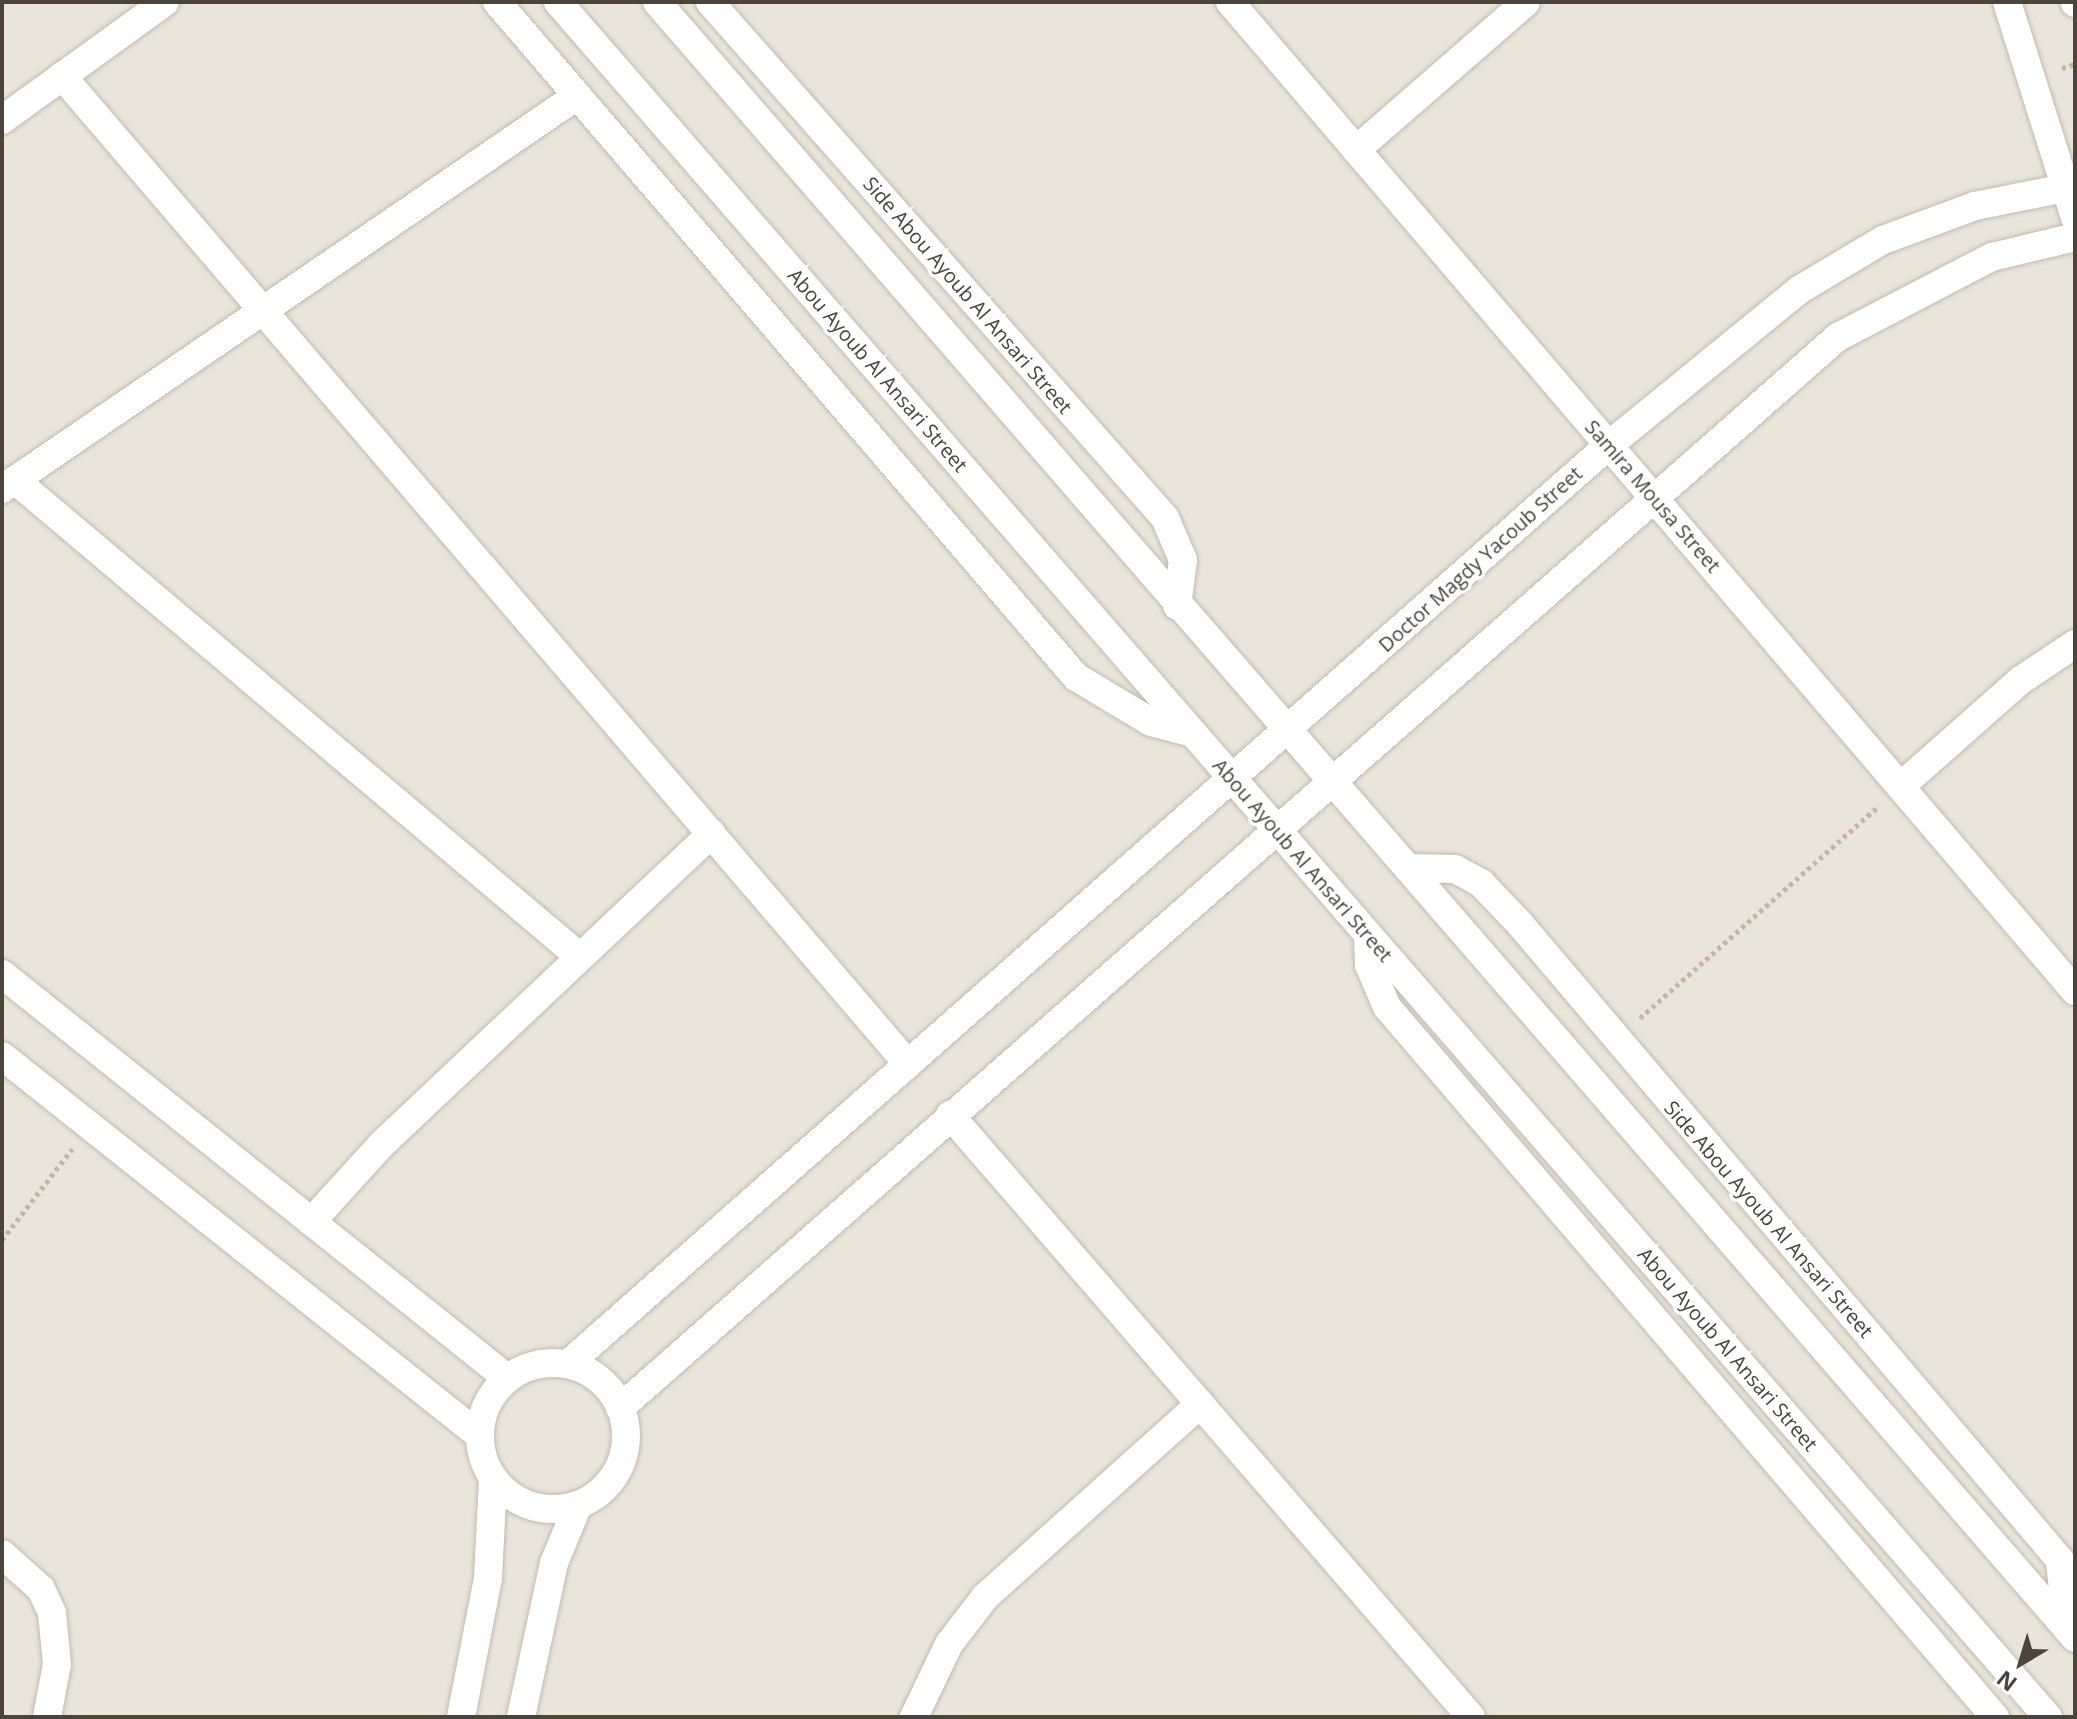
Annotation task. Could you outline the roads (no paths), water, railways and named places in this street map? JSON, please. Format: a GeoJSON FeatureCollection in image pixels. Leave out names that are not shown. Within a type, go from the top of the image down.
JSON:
{"type":"FeatureCollection","features":[{"type":"Feature","properties":{"kind":"street"},"geometry":{"type":"LineString","coordinates":[[2,120],[165,2]]}},
{"type":"Feature","properties":{"kind":"street"},"geometry":{"type":"LineString","coordinates":[[497,2],[574,98],[1076,677],[1151,722],[1193,733]]}},
{"type":"Feature","properties":{"kind":"street","name":"Abou Ayoub Al Ansari Street"},"geometry":{"type":"LineString","coordinates":[[558,2],[2048,1717]]}},
{"type":"Feature","properties":{"kind":"street"},"geometry":{"type":"LineString","coordinates":[[657,2],[1177,606],[2071,1634]]}},
{"type":"Feature","properties":{"kind":"street","name":"Side Abou Ayoub Al Ansari Street"},"geometry":{"type":"LineString","coordinates":[[710,2],[1165,518],[1183,560],[1177,606]]}},
{"type":"Feature","properties":{"kind":"street","name":"Samira Mousa Street"},"geometry":{"type":"LineString","coordinates":[[1230,2],[2075,991]]}},
{"type":"Feature","properties":{"kind":"street"},"geometry":{"type":"LineString","coordinates":[[1356,150],[1526,2]]}},
{"type":"Feature","properties":{"kind":"street"},"geometry":{"type":"LineString","coordinates":[[2007,2],[2070,187],[2075,218]]}},
{"type":"Feature","properties":{"kind":"street"},"geometry":{"type":"LineString","coordinates":[[62,76],[908,1064]]}},
{"type":"Feature","properties":{"kind":"street"},"geometry":{"type":"LineString","coordinates":[[574,98],[9,485],[580,957]]}},
{"type":"Feature","properties":{"kind":"street","name":"Doctor Magdy Yacoub Street"},"geometry":{"type":"LineString","coordinates":[[568,1364],[1609,445],[1840,262],[1975,206],[2070,187]]}},
{"type":"Feature","properties":{"kind":"street"},"geometry":{"type":"LineString","coordinates":[[620,1408],[1652,494],[1875,313],[1992,257],[2075,237]]}},
{"type":"Feature","properties":{"kind":"street"},"geometry":{"type":"LineString","coordinates":[[1901,786],[2021,680],[2075,644]]}},
{"type":"Feature","properties":{"kind":"street"},"geometry":{"type":"LineString","coordinates":[[311,1222],[382,1144],[712,833]]}},
{"type":"Feature","properties":{"kind":"street","name":"Side Abou Ayoub Al Ansari Street"},"geometry":{"type":"LineString","coordinates":[[1408,868],[1455,869],[1481,883],[2060,1560],[2071,1634]]}},
{"type":"Feature","properties":{"kind":"street"},"geometry":{"type":"LineString","coordinates":[[1368,936],[1369,965],[1387,1007],[1959,1670],[1995,1717]]}},
{"type":"Feature","properties":{"kind":"street"},"geometry":{"type":"LineString","coordinates":[[2,974],[507,1378]]}},
{"type":"Feature","properties":{"kind":"street"},"geometry":{"type":"LineString","coordinates":[[2,1056],[479,1435],[493,1479],[488,1578],[461,1717]]}},
{"type":"Feature","properties":{"kind":"street"},"geometry":{"type":"LineString","coordinates":[[950,1115],[1470,1717]]}},
{"type":"Feature","properties":{"kind":"street"},"geometry":{"type":"LineString","coordinates":[[479,1435],[492,1394],[507,1378],[547,1363],[568,1364],[590,1373],[620,1408],[626,1431],[619,1465],[599,1494],[578,1505],[531,1506],[493,1479]]}},
{"type":"Feature","properties":{"kind":"street"},"geometry":{"type":"LineString","coordinates":[[914,1717],[949,1644],[985,1597],[1200,1404]]}},
{"type":"Feature","properties":{"kind":"street"},"geometry":{"type":"LineString","coordinates":[[521,1717],[546,1593],[578,1505]]}},
{"type":"Feature","properties":{"kind":"street"},"geometry":{"type":"LineString","coordinates":[[2,1554],[41,1589],[52,1613],[57,1664],[47,1717]]}},
{"type":"Feature","properties":{"kind":"street"},"geometry":{"type":"LineString","coordinates":[[1959,1670],[1986,1646]]}}]}
